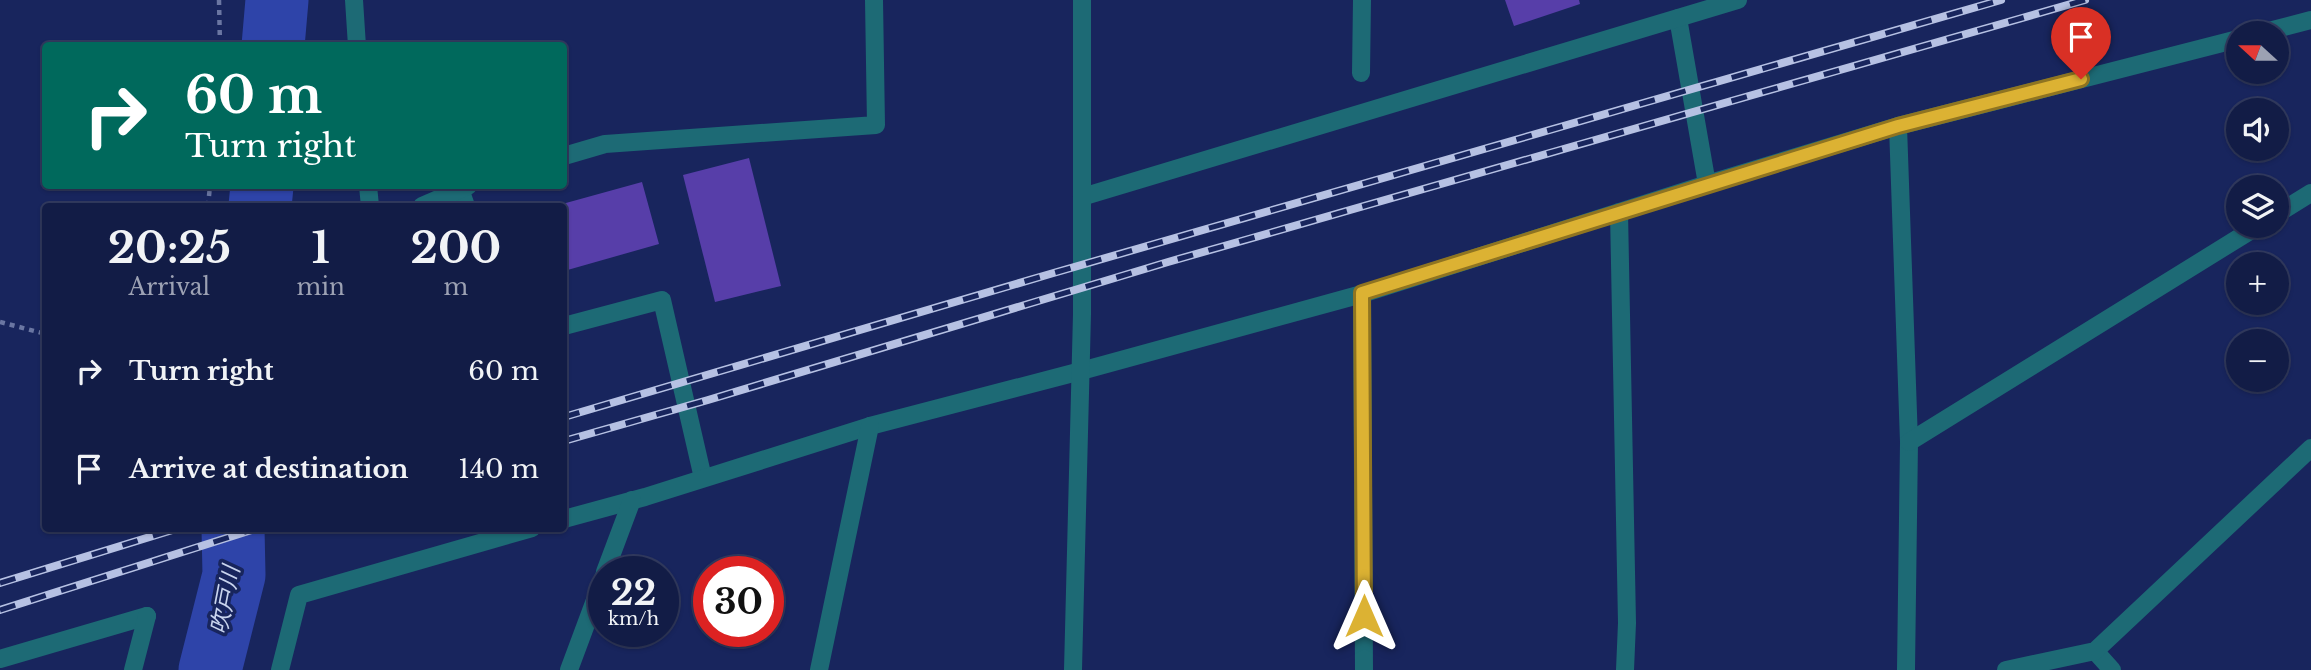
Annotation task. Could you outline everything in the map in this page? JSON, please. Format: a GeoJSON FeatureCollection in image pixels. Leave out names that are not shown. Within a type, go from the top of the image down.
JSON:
{"type":"FeatureCollection","features":[{"type":"Feature","properties":{"kind":"street"},"geometry":{"type":"LineString","coordinates":[[354,0],[357,42]]}},
{"type":"Feature","properties":{"kind":"street"},"geometry":{"type":"LineString","coordinates":[[567,155],[605,144],[876,125],[874,0]]}},
{"type":"Feature","properties":{"kind":"street"},"geometry":{"type":"LineString","coordinates":[[1073,670],[1082,371],[1082,0]]}},
{"type":"Feature","properties":{"kind":"street"},"geometry":{"type":"LineString","coordinates":[[1361,73],[1362,0]]}},
{"type":"Feature","properties":{"kind":"street"},"geometry":{"type":"LineString","coordinates":[[1082,197],[1738,0]]}},
{"type":"Feature","properties":{"kind":"street"},"geometry":{"type":"LineString","coordinates":[[1678,18],[1707,184]]}},
{"type":"Feature","properties":{"kind":"street"},"geometry":{"type":"LineString","coordinates":[[2289,26],[2311,20]]}},
{"type":"Feature","properties":{"kind":"street"},"geometry":{"type":"LineString","coordinates":[[567,519],[870,426],[1082,371],[1362,293],[1898,126],[2226,42]]}},
{"type":"Feature","properties":{"kind":"street"},"geometry":{"type":"LineString","coordinates":[[1898,126],[1909,442],[1906,670]]}},
{"type":"Feature","properties":{"kind":"street"},"geometry":{"type":"LineString","coordinates":[[429,203],[460,189]]}},
{"type":"Feature","properties":{"kind":"street"},"geometry":{"type":"LineString","coordinates":[[2289,207],[2311,193]]}},
{"type":"Feature","properties":{"kind":"street"},"geometry":{"type":"LineString","coordinates":[[1619,212],[1627,609],[1625,670]]}},
{"type":"Feature","properties":{"kind":"street"},"geometry":{"type":"LineString","coordinates":[[1909,442],[2239,238]]}},
{"type":"Feature","properties":{"kind":"street"},"geometry":{"type":"LineString","coordinates":[[1362,293],[1364,670]]}},
{"type":"Feature","properties":{"kind":"street"},"geometry":{"type":"LineString","coordinates":[[567,325],[662,300],[703,478]]}},
{"type":"Feature","properties":{"kind":"street"},"geometry":{"type":"LineString","coordinates":[[819,670],[870,426]]}},
{"type":"Feature","properties":{"kind":"street"},"geometry":{"type":"LineString","coordinates":[[2006,670],[2095,651],[2311,448]]}},
{"type":"Feature","properties":{"kind":"street"},"geometry":{"type":"LineString","coordinates":[[611,556],[632,500]]}},
{"type":"Feature","properties":{"kind":"street"},"geometry":{"type":"LineString","coordinates":[[280,670],[299,594],[518,532]]}},
{"type":"Feature","properties":{"kind":"street"},"geometry":{"type":"LineString","coordinates":[[0,659],[147,616],[133,670]]}},
{"type":"Feature","properties":{"kind":"street"},"geometry":{"type":"LineString","coordinates":[[569,670],[588,618]]}},
{"type":"Feature","properties":{"kind":"street"},"geometry":{"type":"LineString","coordinates":[[2095,651],[2112,670]]}},
{"type":"Feature","properties":{"kind":"path"},"geometry":{"type":"LineString","coordinates":[[219,0],[220,42]]}},
{"type":"Feature","properties":{"kind":"path"},"geometry":{"type":"LineString","coordinates":[[0,322],[42,333]]}},
{"type":"Feature","properties":{"kind":"building"},"geometry":{"type":"Polygon","coordinates":[[[1505,0],[1579,0],[1580,4],[1514,26],[1505,0]]]}},
{"type":"Feature","properties":{"kind":"building"},"geometry":{"type":"Polygon","coordinates":[[[749,158],[781,286],[715,302],[683,175],[749,158]]]}},
{"type":"Feature","properties":{"kind":"building"},"geometry":{"type":"Polygon","coordinates":[[[642,182],[659,244],[567,270],[566,203],[642,182]]]}},
{"type":"Feature","properties":{"kind":"waterway","name":"吹戸川"},"geometry":{"type":"LineString","coordinates":[[273,42],[277,0]]}},
{"type":"Feature","properties":{"kind":"waterway","name":"吹戸川"},"geometry":{"type":"LineString","coordinates":[[260,203],[262,189]]}},
{"type":"Feature","properties":{"kind":"waterway","name":"吹戸川"},"geometry":{"type":"LineString","coordinates":[[210,670],[234,575],[233,532]]}},
{"type":"Feature","properties":{"kind":"railway"},"geometry":{"type":"LineString","coordinates":[[567,416],[2001,0]]}},
{"type":"Feature","properties":{"kind":"railway"},"geometry":{"type":"LineString","coordinates":[[567,440],[1168,262],[2085,0]]}},
{"type":"Feature","properties":{"kind":"railway"},"geometry":{"type":"LineString","coordinates":[[0,583],[166,532]]}},
{"type":"Feature","properties":{"kind":"railway"},"geometry":{"type":"LineString","coordinates":[[0,610],[245,532]]}},
{"type":"Feature","properties":{"kind":"route"},"geometry":{"type":"LineString","coordinates":[[1364,616],[1362,293],[1898,126],[2081,79]]}}]}
